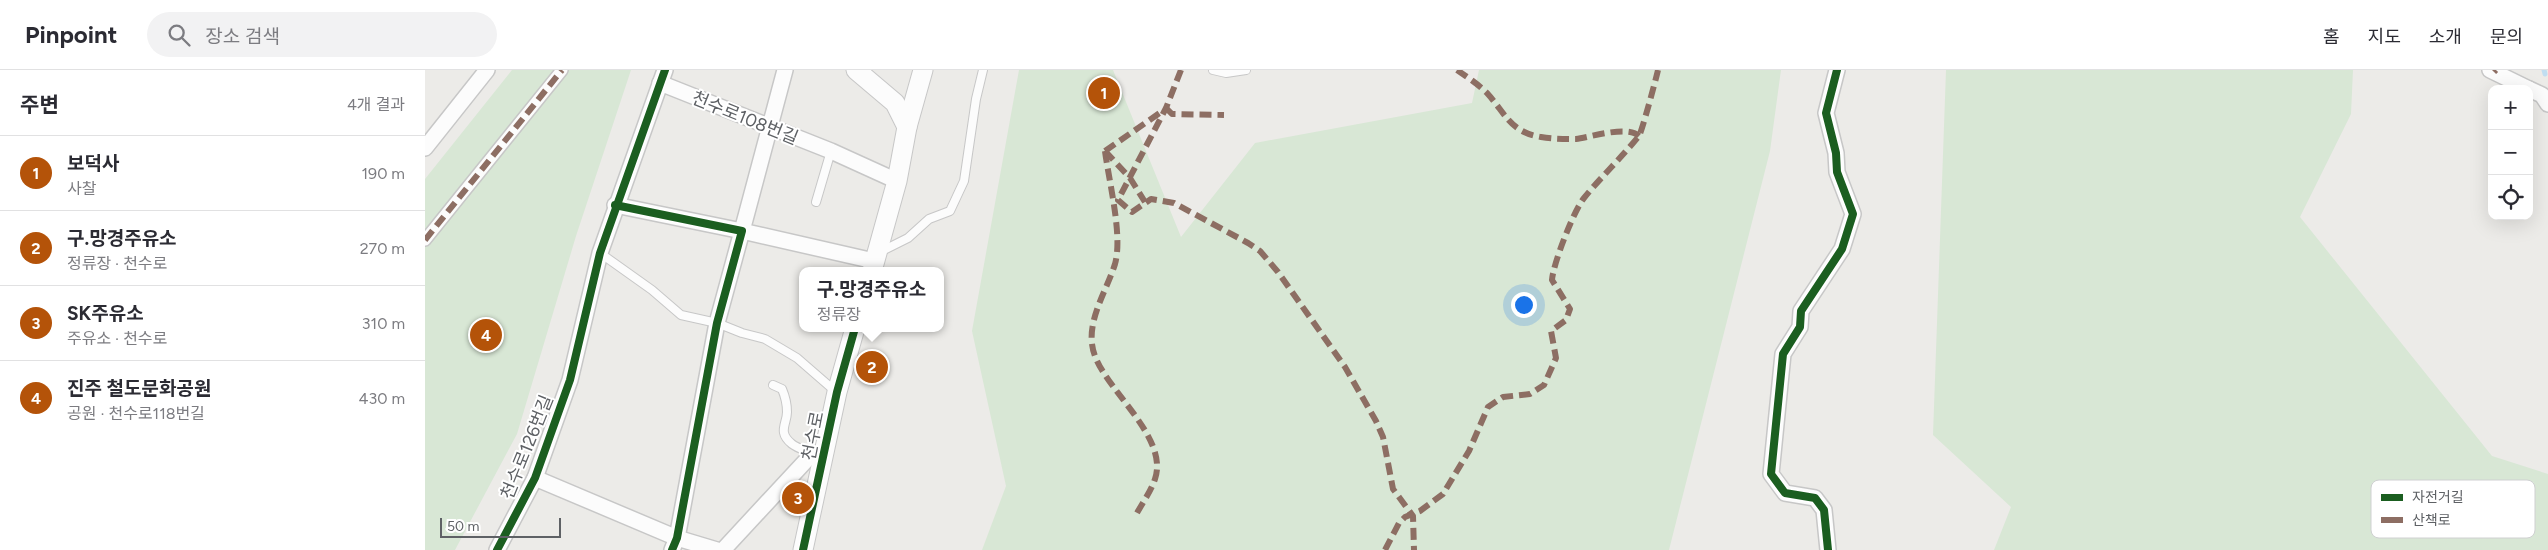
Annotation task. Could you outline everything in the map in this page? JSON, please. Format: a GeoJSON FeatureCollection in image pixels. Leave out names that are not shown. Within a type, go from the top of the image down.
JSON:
{"type":"FeatureCollection","features":[{"type":"Feature","properties":{"kind":"street"},"geometry":{"type":"LineString","coordinates":[[425,148],[487,70]]}},
{"type":"Feature","properties":{"kind":"street"},"geometry":{"type":"LineString","coordinates":[[425,240],[562,70]]}},
{"type":"Feature","properties":{"kind":"street"},"geometry":{"type":"LineString","coordinates":[[674,544],[717,323],[785,70]]}},
{"type":"Feature","properties":{"kind":"street"},"geometry":{"type":"LineString","coordinates":[[856,70],[895,103],[907,126]]}},
{"type":"Feature","properties":{"kind":"street"},"geometry":{"type":"LineString","coordinates":[[615,205],[742,231],[874,262],[897,181],[907,126],[923,70]]}},
{"type":"Feature","properties":{"kind":"street"},"geometry":{"type":"LineString","coordinates":[[1827,550],[1824,510],[1815,498],[1785,493],[1771,474],[1783,354],[1799,327],[1801,311],[1842,248],[1853,214],[1837,172],[1836,153],[1826,113],[1837,70]]}},
{"type":"Feature","properties":{"kind":"street"},"geometry":{"type":"LineString","coordinates":[[2490,70],[2521,85]]}},
{"type":"Feature","properties":{"kind":"street","name":"천수로108번길"},"geometry":{"type":"LineString","coordinates":[[662,77],[769,128],[831,151],[897,181]]}},
{"type":"Feature","properties":{"kind":"street","name":"천수로126번길"},"geometry":{"type":"LineString","coordinates":[[497,550],[535,478],[570,380],[599,253],[662,77]]}},
{"type":"Feature","properties":{"kind":"street"},"geometry":{"type":"LineString","coordinates":[[2533,91],[2542,95],[2548,104]]}},
{"type":"Feature","properties":{"kind":"street","name":"천수로"},"geometry":{"type":"LineString","coordinates":[[803,550],[819,456],[854,332]]}},
{"type":"Feature","properties":{"kind":"street"},"geometry":{"type":"LineString","coordinates":[[723,550],[819,456]]}},
{"type":"Feature","properties":{"kind":"street","name":"천수로126번길"},"geometry":{"type":"LineString","coordinates":[[535,478],[674,544],[717,550]]}},
{"type":"Feature","properties":{"kind":"lane"},"geometry":{"type":"LineString","coordinates":[[874,262],[908,238],[929,220],[949,211],[964,180],[976,99],[983,70]]}},
{"type":"Feature","properties":{"kind":"lane"},"geometry":{"type":"LineString","coordinates":[[1213,70],[1226,73],[1246,70]]}},
{"type":"Feature","properties":{"kind":"lane"},"geometry":{"type":"LineString","coordinates":[[816,202],[831,151]]}},
{"type":"Feature","properties":{"kind":"lane"},"geometry":{"type":"LineString","coordinates":[[599,253],[652,290],[681,315],[717,323],[741,333],[765,339],[797,358],[837,392]]}},
{"type":"Feature","properties":{"kind":"lane","name":"천수로"},"geometry":{"type":"LineString","coordinates":[[773,385],[782,389],[785,397],[788,414],[783,425],[784,432],[792,444],[819,456]]}},
{"type":"Feature","properties":{"kind":"green space"},"geometry":{"type":"Polygon","coordinates":[[[512,70],[631,70],[576,236],[517,434],[455,550],[425,550],[425,179],[512,70]]]}},
{"type":"Feature","properties":{"kind":"green space"},"geometry":{"type":"Polygon","coordinates":[[[1019,70],[1113,70],[1181,237],[1255,143],[1472,103],[1479,70],[1781,70],[1770,151],[1669,550],[982,550],[1006,486],[972,331],[1019,70]]]}},
{"type":"Feature","properties":{"kind":"green space"},"geometry":{"type":"Polygon","coordinates":[[[1946,70],[2353,70],[2351,114],[2300,217],[2492,456],[2548,474],[2548,550],[1994,550],[2011,507],[1933,435],[1946,70]]]}},
{"type":"Feature","properties":{"kind":"waterway"},"geometry":{"type":"LineString","coordinates":[[2544,70],[2545,74]]}},
{"type":"Feature","properties":{"kind":"marked path"},"geometry":{"type":"LineString","coordinates":[[425,240],[562,70]]}},
{"type":"Feature","properties":{"kind":"marked path"},"geometry":{"type":"LineString","coordinates":[[1181,70],[1166,108],[1118,200],[1132,212],[1151,199],[1174,203],[1248,243],[1260,251],[1278,272],[1345,367],[1376,421],[1383,437],[1393,489],[1413,516],[1414,550]]}},
{"type":"Feature","properties":{"kind":"marked path"},"geometry":{"type":"LineString","coordinates":[[1457,70],[1487,93],[1509,121],[1531,135],[1576,139],[1626,132],[1639,136]]}},
{"type":"Feature","properties":{"kind":"marked path"},"geometry":{"type":"LineString","coordinates":[[1385,550],[1399,523],[1405,517],[1420,511],[1443,494],[1469,451],[1488,407],[1503,397],[1530,394],[1544,385],[1556,358],[1551,331],[1566,320],[1570,309],[1552,280],[1560,250],[1584,198],[1639,136],[1658,70]]}},
{"type":"Feature","properties":{"kind":"marked path"},"geometry":{"type":"LineString","coordinates":[[1166,108],[1172,114],[1224,115]]}},
{"type":"Feature","properties":{"kind":"marked path"},"geometry":{"type":"LineString","coordinates":[[1105,151],[1164,110]]}},
{"type":"Feature","properties":{"kind":"marked path"},"geometry":{"type":"LineString","coordinates":[[1105,151],[1115,209],[1117,252],[1115,264],[1097,309],[1092,333],[1092,344],[1095,356],[1102,370],[1146,432],[1157,463],[1155,479],[1137,513]]}},
{"type":"Feature","properties":{"kind":"marked path"},"geometry":{"type":"LineString","coordinates":[[1105,151],[1130,178],[1145,202]]}},
{"type":"Feature","properties":{"kind":"cycle path"},"geometry":{"type":"LineString","coordinates":[[497,550],[535,478],[570,380],[600,253],[665,70]]}},
{"type":"Feature","properties":{"kind":"cycle path"},"geometry":{"type":"LineString","coordinates":[[1828,550],[1824,510],[1815,498],[1785,493],[1771,474],[1783,354],[1800,327],[1801,311],[1842,249],[1853,214],[1837,172],[1836,153],[1826,113],[1837,70]]}},
{"type":"Feature","properties":{"kind":"cycle path"},"geometry":{"type":"LineString","coordinates":[[615,205],[742,231],[717,323],[677,538],[672,550]]}},
{"type":"Feature","properties":{"kind":"cycle path"},"geometry":{"type":"LineString","coordinates":[[803,550],[837,392],[854,332]]}},
{"type":"Feature","properties":{"kind":"place","name":"보덕사"},"geometry":{"type":"Point","coordinates":[1104,93]}},
{"type":"Feature","properties":{"kind":"place","name":"진주 철도문화공원"},"geometry":{"type":"Point","coordinates":[486,335]}},
{"type":"Feature","properties":{"kind":"place","name":"구.망경주유소"},"geometry":{"type":"Point","coordinates":[872,367]}},
{"type":"Feature","properties":{"kind":"place","name":"SK주유소"},"geometry":{"type":"Point","coordinates":[798,498]}}]}
